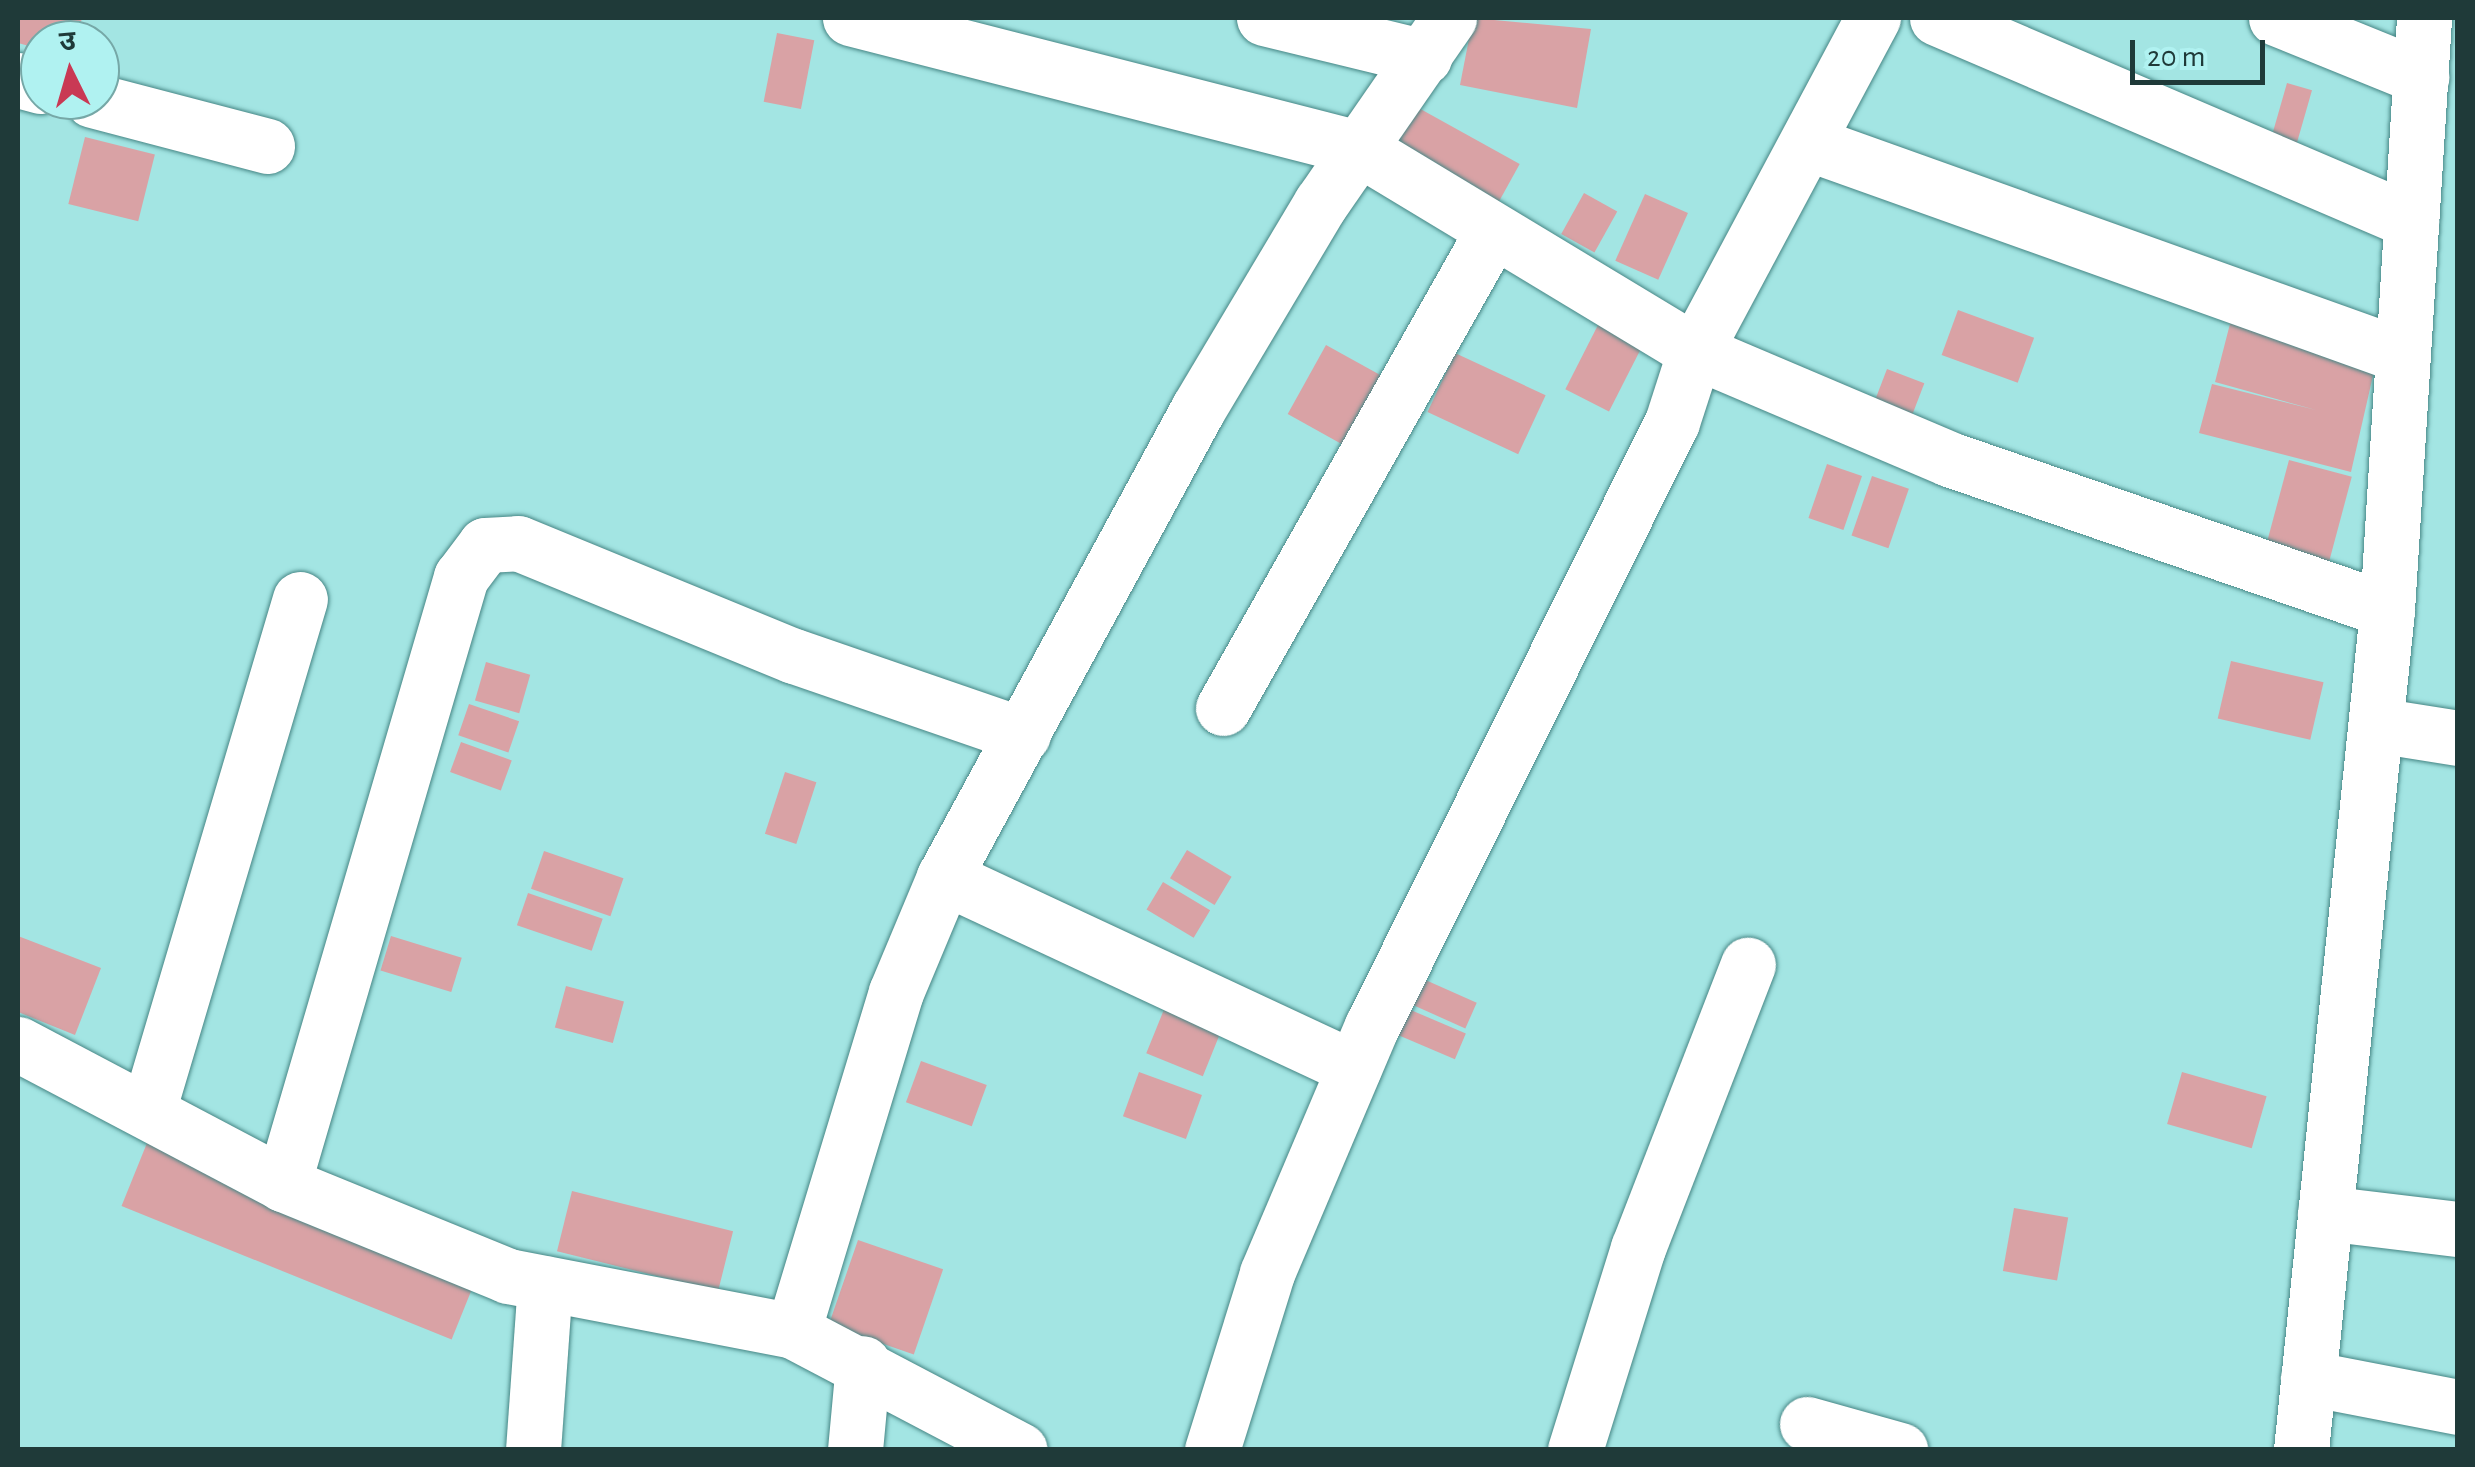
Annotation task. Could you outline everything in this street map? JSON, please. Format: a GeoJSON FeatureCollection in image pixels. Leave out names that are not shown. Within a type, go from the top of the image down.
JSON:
{"type":"FeatureCollection","features":[{"type":"Feature","properties":{"kind":"street"},"geometry":{"type":"LineString","coordinates":[[850,18],[1358,148],[1491,234],[1695,351],[1949,459],[2387,610]]}},
{"type":"Feature","properties":{"kind":"street"},"geometry":{"type":"LineString","coordinates":[[793,1331],[896,992],[944,878],[1198,408],[1358,148],[1436,37],[1264,18]]}},
{"type":"Feature","properties":{"kind":"street"},"geometry":{"type":"LineString","coordinates":[[1212,1450],[1267,1272],[1354,1068],[1672,422],[1695,351],[1873,18]]}},
{"type":"Feature","properties":{"kind":"street"},"geometry":{"type":"LineString","coordinates":[[1937,18],[2411,221]]}},
{"type":"Feature","properties":{"kind":"street"},"geometry":{"type":"LineString","coordinates":[[2276,18],[2421,77]]}},
{"type":"Feature","properties":{"kind":"street"},"geometry":{"type":"LineString","coordinates":[[2301,1450],[2387,610],[2424,18]]}},
{"type":"Feature","properties":{"kind":"street"},"geometry":{"type":"LineString","coordinates":[[120,107],[266,146]]}},
{"type":"Feature","properties":{"kind":"street"},"geometry":{"type":"LineString","coordinates":[[1808,143],[2402,355]]}},
{"type":"Feature","properties":{"kind":"street"},"geometry":{"type":"LineString","coordinates":[[1222,708],[1491,234]]}},
{"type":"Feature","properties":{"kind":"street"},"geometry":{"type":"LineString","coordinates":[[283,1184],[461,577],[485,545],[518,543],[794,656],[1023,735]]}},
{"type":"Feature","properties":{"kind":"street"},"geometry":{"type":"LineString","coordinates":[[148,1111],[300,599]]}},
{"type":"Feature","properties":{"kind":"street"},"geometry":{"type":"LineString","coordinates":[[2376,725],[2458,738]]}},
{"type":"Feature","properties":{"kind":"street"},"geometry":{"type":"LineString","coordinates":[[944,878],[1354,1068]]}},
{"type":"Feature","properties":{"kind":"street"},"geometry":{"type":"LineString","coordinates":[[1574,1450],[1638,1248],[1748,966]]}},
{"type":"Feature","properties":{"kind":"street"},"geometry":{"type":"LineString","coordinates":[[18,1044],[283,1184],[545,1283],[793,1331],[863,1364],[1020,1450]]}},
{"type":"Feature","properties":{"kind":"street"},"geometry":{"type":"LineString","coordinates":[[2325,1213],[2458,1229]]}},
{"type":"Feature","properties":{"kind":"street"},"geometry":{"type":"LineString","coordinates":[[533,1450],[545,1283]]}},
{"type":"Feature","properties":{"kind":"street"},"geometry":{"type":"LineString","coordinates":[[856,1450],[863,1364]]}},
{"type":"Feature","properties":{"kind":"street"},"geometry":{"type":"LineString","coordinates":[[2308,1378],[2458,1406]]}},
{"type":"Feature","properties":{"kind":"street"},"geometry":{"type":"LineString","coordinates":[[1807,1424],[1900,1450]]}},
{"type":"Feature","properties":{"kind":"building"},"geometry":{"type":"Polygon","coordinates":[[[18,18],[82,18],[20,20],[18,43],[18,18]]]}},
{"type":"Feature","properties":{"kind":"building"},"geometry":{"type":"Polygon","coordinates":[[[1473,18],[1591,29],[1577,108],[1460,85],[1473,18]]]}},
{"type":"Feature","properties":{"kind":"building"},"geometry":{"type":"Polygon","coordinates":[[[777,33],[814,40],[801,109],[764,102],[777,33]]]}},
{"type":"Feature","properties":{"kind":"building"},"geometry":{"type":"Polygon","coordinates":[[[2287,83],[2312,90],[2294,153],[2269,145],[2287,83]]]}},
{"type":"Feature","properties":{"kind":"building"},"geometry":{"type":"Polygon","coordinates":[[[1406,101],[1520,164],[1493,212],[1379,149],[1406,101]]]}},
{"type":"Feature","properties":{"kind":"building"},"geometry":{"type":"Polygon","coordinates":[[[85,137],[155,154],[138,221],[68,204],[85,137]]]}},
{"type":"Feature","properties":{"kind":"building"},"geometry":{"type":"Polygon","coordinates":[[[1584,193],[1617,211],[1594,253],[1561,234],[1584,193]]]}},
{"type":"Feature","properties":{"kind":"building"},"geometry":{"type":"Polygon","coordinates":[[[1645,194],[1688,213],[1658,280],[1615,261],[1645,194]]]}},
{"type":"Feature","properties":{"kind":"building"},"geometry":{"type":"Polygon","coordinates":[[[1958,310],[2034,338],[2018,383],[1942,355],[1958,310]]]}},
{"type":"Feature","properties":{"kind":"building"},"geometry":{"type":"Polygon","coordinates":[[[2231,320],[2377,358],[2351,472],[2199,433],[2212,384],[2316,410],[2215,382],[2231,320]]]}},
{"type":"Feature","properties":{"kind":"building"},"geometry":{"type":"Polygon","coordinates":[[[1598,325],[1642,347],[1609,411],[1565,389],[1598,325]]]}},
{"type":"Feature","properties":{"kind":"building"},"geometry":{"type":"Polygon","coordinates":[[[1326,345],[1393,382],[1355,451],[1288,414],[1326,345]]]}},
{"type":"Feature","properties":{"kind":"building"},"geometry":{"type":"Polygon","coordinates":[[[1455,353],[1546,395],[1518,454],[1428,412],[1455,353]]]}},
{"type":"Feature","properties":{"kind":"building"},"geometry":{"type":"Polygon","coordinates":[[[1887,369],[1924,383],[1908,426],[1871,412],[1887,369]]]}},
{"type":"Feature","properties":{"kind":"building"},"geometry":{"type":"Polygon","coordinates":[[[2289,460],[2352,477],[2328,567],[2265,550],[2289,460]]]}},
{"type":"Feature","properties":{"kind":"building"},"geometry":{"type":"Polygon","coordinates":[[[1827,464],[1862,476],[1843,530],[1808,518],[1827,464]]]}},
{"type":"Feature","properties":{"kind":"building"},"geometry":{"type":"Polygon","coordinates":[[[1872,476],[1909,489],[1888,548],[1851,536],[1872,476]]]}},
{"type":"Feature","properties":{"kind":"building"},"geometry":{"type":"Polygon","coordinates":[[[2231,661],[2324,682],[2310,740],[2218,718],[2231,661]]]}},
{"type":"Feature","properties":{"kind":"building"},"geometry":{"type":"Polygon","coordinates":[[[486,662],[530,675],[519,713],[475,700],[486,662]]]}},
{"type":"Feature","properties":{"kind":"building"},"geometry":{"type":"Polygon","coordinates":[[[469,704],[519,721],[508,752],[458,735],[469,704]]]}},
{"type":"Feature","properties":{"kind":"building"},"geometry":{"type":"Polygon","coordinates":[[[461,742],[512,760],[501,791],[450,772],[461,742]]]}},
{"type":"Feature","properties":{"kind":"building"},"geometry":{"type":"Polygon","coordinates":[[[785,772],[816,782],[796,844],[765,834],[785,772]]]}},
{"type":"Feature","properties":{"kind":"building"},"geometry":{"type":"Polygon","coordinates":[[[1187,850],[1232,877],[1215,905],[1170,878],[1187,850]]]}},
{"type":"Feature","properties":{"kind":"building"},"geometry":{"type":"Polygon","coordinates":[[[544,851],[623,878],[610,916],[531,889],[544,851]]]}},
{"type":"Feature","properties":{"kind":"building"},"geometry":{"type":"Polygon","coordinates":[[[1163,882],[1210,910],[1194,938],[1147,909],[1163,882]]]}},
{"type":"Feature","properties":{"kind":"building"},"geometry":{"type":"Polygon","coordinates":[[[528,893],[603,919],[592,951],[517,925],[528,893]]]}},
{"type":"Feature","properties":{"kind":"building"},"geometry":{"type":"Polygon","coordinates":[[[18,936],[101,968],[75,1035],[18,1012],[18,936]]]}},
{"type":"Feature","properties":{"kind":"building"},"geometry":{"type":"Polygon","coordinates":[[[391,936],[462,958],[451,992],[380,970],[391,936]]]}},
{"type":"Feature","properties":{"kind":"building"},"geometry":{"type":"Polygon","coordinates":[[[1421,978],[1477,1003],[1465,1028],[1410,1004],[1421,978]]]}},
{"type":"Feature","properties":{"kind":"building"},"geometry":{"type":"Polygon","coordinates":[[[566,986],[624,1002],[613,1043],[555,1028],[566,986]]]}},
{"type":"Feature","properties":{"kind":"building"},"geometry":{"type":"Polygon","coordinates":[[[1165,1007],[1222,1030],[1203,1076],[1146,1053],[1165,1007]]]}},
{"type":"Feature","properties":{"kind":"building"},"geometry":{"type":"Polygon","coordinates":[[[1406,1008],[1466,1033],[1455,1059],[1395,1034],[1406,1008]]]}},
{"type":"Feature","properties":{"kind":"building"},"geometry":{"type":"Polygon","coordinates":[[[921,1061],[987,1085],[972,1126],[906,1102],[921,1061]]]}},
{"type":"Feature","properties":{"kind":"building"},"geometry":{"type":"Polygon","coordinates":[[[1139,1072],[1202,1095],[1186,1139],[1123,1116],[1139,1072]]]}},
{"type":"Feature","properties":{"kind":"building"},"geometry":{"type":"Polygon","coordinates":[[[2182,1072],[2267,1096],[2252,1148],[2167,1124],[2182,1072]]]}},
{"type":"Feature","properties":{"kind":"building"},"geometry":{"type":"Polygon","coordinates":[[[147,1143],[477,1276],[452,1339],[122,1206],[147,1143]]]}},
{"type":"Feature","properties":{"kind":"building"},"geometry":{"type":"Polygon","coordinates":[[[572,1191],[733,1231],[718,1291],[557,1251],[572,1191]]]}},
{"type":"Feature","properties":{"kind":"building"},"geometry":{"type":"Polygon","coordinates":[[[2014,1208],[2068,1218],[2057,1281],[2003,1271],[2014,1208]]]}},
{"type":"Feature","properties":{"kind":"building"},"geometry":{"type":"Polygon","coordinates":[[[858,1240],[943,1269],[914,1354],[829,1325],[858,1240]]]}}]}
